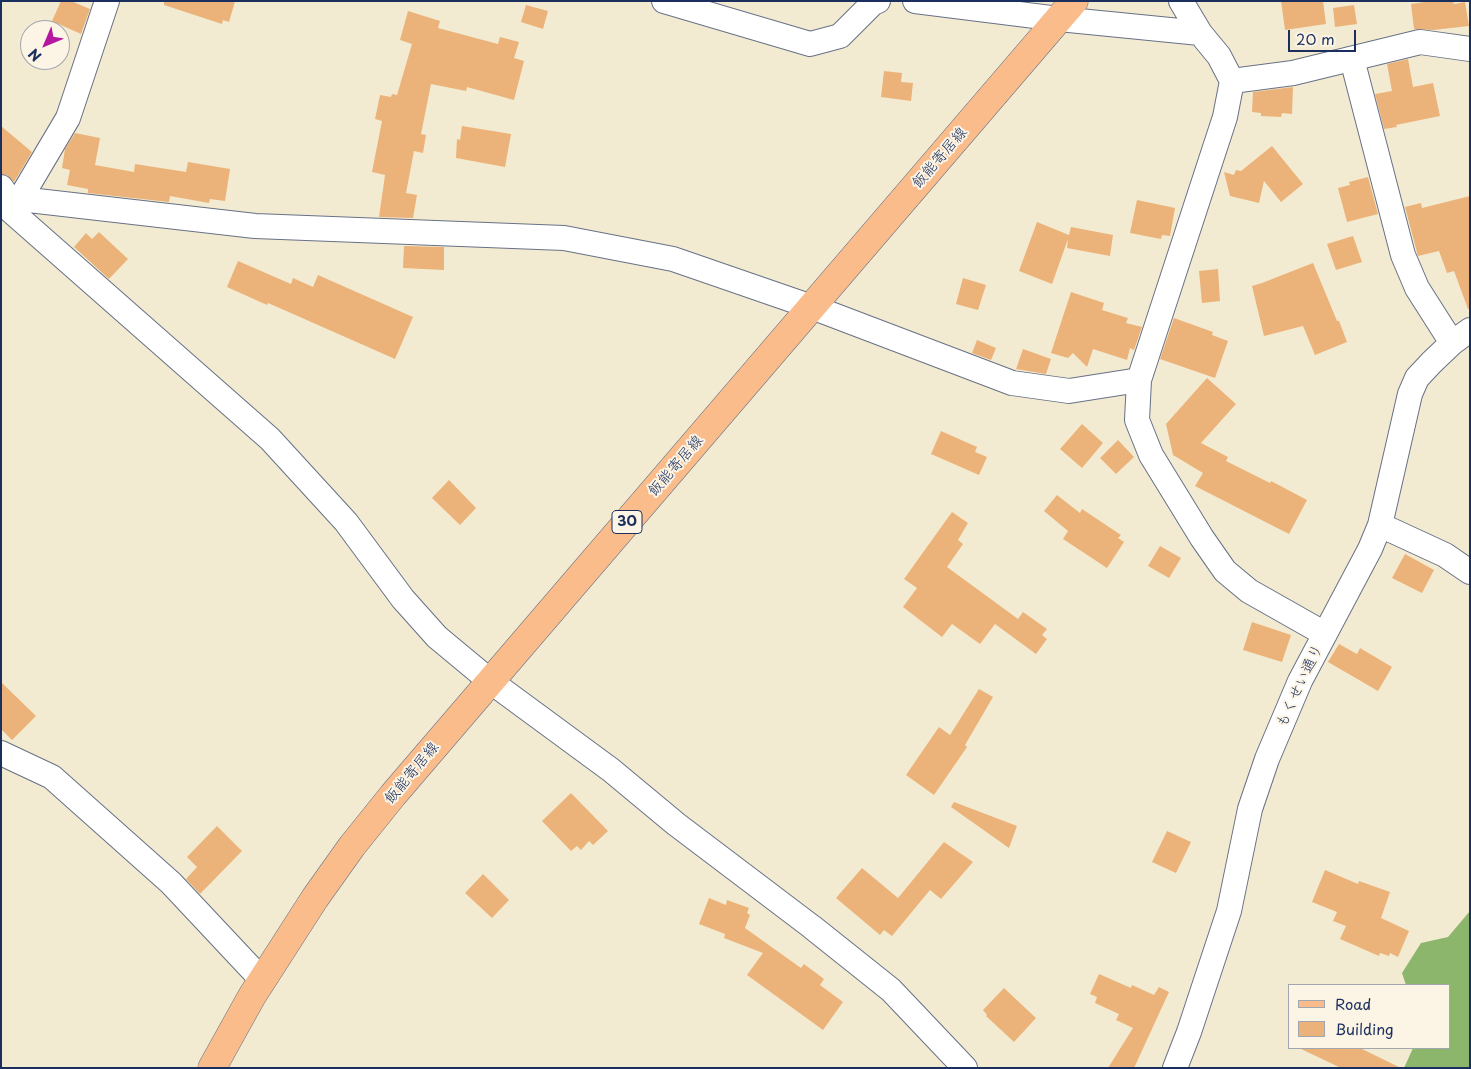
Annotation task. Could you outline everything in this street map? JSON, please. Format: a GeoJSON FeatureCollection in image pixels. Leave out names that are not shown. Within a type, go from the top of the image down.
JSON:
{"type":"FeatureCollection","features":[{"type":"Feature","properties":{"kind":"main road","name":"飯能寄居線"},"geometry":{"type":"LineString","coordinates":[[212,1068],[262,980],[315,898],[352,846],[393,795],[1067,10]]}},
{"type":"Feature","properties":{"kind":"street"},"geometry":{"type":"LineString","coordinates":[[8,202],[68,118],[108,1]]}},
{"type":"Feature","properties":{"kind":"street"},"geometry":{"type":"LineString","coordinates":[[664,1],[810,44],[840,36],[873,3],[878,1]]}},
{"type":"Feature","properties":{"kind":"street"},"geometry":{"type":"LineString","coordinates":[[915,1],[1067,10],[1200,33]]}},
{"type":"Feature","properties":{"kind":"street"},"geometry":{"type":"LineString","coordinates":[[1181,1],[1200,33],[1219,56],[1232,81],[1226,116],[1139,380],[1137,420],[1151,455],[1202,538],[1225,571],[1249,591],[1325,634]]}},
{"type":"Feature","properties":{"kind":"street"},"geometry":{"type":"LineString","coordinates":[[1232,81],[1293,73],[1420,42],[1470,49]]}},
{"type":"Feature","properties":{"kind":"street"},"geometry":{"type":"LineString","coordinates":[[1352,59],[1403,255],[1417,288],[1461,337]]}},
{"type":"Feature","properties":{"kind":"street"},"geometry":{"type":"LineString","coordinates":[[8,202],[255,226],[564,238],[672,259],[812,307],[1012,384],[1069,390],[1139,380]]}},
{"type":"Feature","properties":{"kind":"street"},"geometry":{"type":"LineString","coordinates":[[8,202],[270,439],[346,522],[399,593],[444,643],[490,681],[611,770],[676,824],[812,927],[891,990],[965,1068]]}},
{"type":"Feature","properties":{"kind":"street","name":"もくせい通り"},"geometry":{"type":"LineString","coordinates":[[1175,1068],[1189,1032],[1229,911],[1250,809],[1266,759],[1300,681],[1370,549],[1380,525],[1410,394],[1418,378],[1461,337]]}},
{"type":"Feature","properties":{"kind":"street"},"geometry":{"type":"LineString","coordinates":[[1380,525],[1445,555],[1470,572]]}},
{"type":"Feature","properties":{"kind":"street"},"geometry":{"type":"LineString","coordinates":[[1,753],[52,777],[171,883],[262,980]]}},
{"type":"Feature","properties":{"kind":"green space"},"geometry":{"type":"Polygon","coordinates":[[[1470,911],[1470,1068],[1404,1068],[1413,1049],[1451,1049],[1451,984],[1406,984],[1402,973],[1421,943],[1448,937],[1470,911]]]}},
{"type":"Feature","properties":{"kind":"building"},"geometry":{"type":"Polygon","coordinates":[[[61,1],[71,1],[90,9],[81,34],[70,29],[70,20],[52,20],[61,1]]]}},
{"type":"Feature","properties":{"kind":"building"},"geometry":{"type":"Polygon","coordinates":[[[164,1],[235,1],[229,22],[223,20],[222,24],[164,5],[164,1]]]}},
{"type":"Feature","properties":{"kind":"building"},"geometry":{"type":"Polygon","coordinates":[[[1281,1],[1323,1],[1326,24],[1285,30],[1281,1]]]}},
{"type":"Feature","properties":{"kind":"building"},"geometry":{"type":"Polygon","coordinates":[[[1431,1],[1453,1],[1454,4],[1465,2],[1469,26],[1433,30],[1414,29],[1411,4],[1431,1]]]}},
{"type":"Feature","properties":{"kind":"building"},"geometry":{"type":"Polygon","coordinates":[[[526,5],[548,11],[543,29],[521,22],[526,5]]]}},
{"type":"Feature","properties":{"kind":"building"},"geometry":{"type":"Polygon","coordinates":[[[1354,5],[1357,24],[1335,27],[1333,8],[1354,5]]]}},
{"type":"Feature","properties":{"kind":"building"},"geometry":{"type":"Polygon","coordinates":[[[408,11],[440,21],[438,28],[498,44],[500,37],[519,42],[514,58],[524,61],[514,100],[467,87],[466,91],[431,84],[421,134],[426,135],[423,153],[414,151],[406,193],[417,195],[413,218],[379,217],[385,175],[372,172],[382,121],[375,119],[380,95],[391,97],[392,94],[397,95],[412,44],[400,40],[408,11]]]}},
{"type":"Feature","properties":{"kind":"building"},"geometry":{"type":"Polygon","coordinates":[[[1408,59],[1413,87],[1433,83],[1440,116],[1384,129],[1375,94],[1392,91],[1387,64],[1408,59]]]}},
{"type":"Feature","properties":{"kind":"building"},"geometry":{"type":"Polygon","coordinates":[[[884,71],[902,73],[901,82],[913,83],[911,101],[881,97],[884,71]]]}},
{"type":"Feature","properties":{"kind":"building"},"geometry":{"type":"Polygon","coordinates":[[[1293,87],[1292,114],[1282,113],[1281,117],[1261,116],[1261,113],[1252,112],[1253,92],[1293,87]]]}},
{"type":"Feature","properties":{"kind":"building"},"geometry":{"type":"Polygon","coordinates":[[[1,126],[32,152],[14,182],[7,175],[1,174],[1,126]]]}},
{"type":"Feature","properties":{"kind":"building"},"geometry":{"type":"Polygon","coordinates":[[[462,126],[511,134],[505,167],[456,158],[457,139],[460,140],[462,126]]]}},
{"type":"Feature","properties":{"kind":"building"},"geometry":{"type":"Polygon","coordinates":[[[75,133],[100,138],[95,165],[134,172],[135,164],[186,172],[188,162],[230,169],[225,201],[210,199],[209,203],[170,196],[169,202],[88,193],[88,189],[67,185],[70,170],[62,168],[65,149],[75,133]]]}},
{"type":"Feature","properties":{"kind":"building"},"geometry":{"type":"Polygon","coordinates":[[[1272,146],[1303,184],[1281,202],[1264,181],[1259,203],[1230,196],[1224,172],[1234,175],[1236,170],[1241,171],[1272,146]]]}},
{"type":"Feature","properties":{"kind":"building"},"geometry":{"type":"Polygon","coordinates":[[[1368,177],[1378,214],[1347,222],[1338,188],[1350,185],[1349,182],[1368,177]]]}},
{"type":"Feature","properties":{"kind":"building"},"geometry":{"type":"Polygon","coordinates":[[[1470,196],[1470,309],[1468,309],[1454,271],[1447,273],[1439,251],[1418,256],[1405,207],[1421,203],[1422,208],[1470,196]]]}},
{"type":"Feature","properties":{"kind":"building"},"geometry":{"type":"Polygon","coordinates":[[[1137,200],[1175,208],[1170,236],[1162,235],[1161,239],[1130,233],[1137,200]]]}},
{"type":"Feature","properties":{"kind":"building"},"geometry":{"type":"Polygon","coordinates":[[[1037,222],[1069,235],[1071,227],[1113,235],[1110,256],[1067,248],[1068,239],[1052,284],[1019,271],[1037,222]]]}},
{"type":"Feature","properties":{"kind":"building"},"geometry":{"type":"Polygon","coordinates":[[[99,232],[128,259],[109,279],[74,247],[86,233],[92,239],[99,232]]]}},
{"type":"Feature","properties":{"kind":"building"},"geometry":{"type":"Polygon","coordinates":[[[1353,236],[1362,262],[1336,270],[1327,244],[1353,236]]]}},
{"type":"Feature","properties":{"kind":"building"},"geometry":{"type":"Polygon","coordinates":[[[404,246],[444,247],[444,270],[403,268],[404,246]]]}},
{"type":"Feature","properties":{"kind":"building"},"geometry":{"type":"Polygon","coordinates":[[[238,261],[291,284],[293,278],[313,287],[318,275],[413,317],[395,359],[227,287],[238,261]]]}},
{"type":"Feature","properties":{"kind":"building"},"geometry":{"type":"Polygon","coordinates":[[[1313,263],[1347,342],[1315,355],[1303,326],[1264,336],[1252,286],[1313,263]]]}},
{"type":"Feature","properties":{"kind":"building"},"geometry":{"type":"Polygon","coordinates":[[[1218,269],[1220,301],[1202,303],[1199,271],[1218,269]]]}},
{"type":"Feature","properties":{"kind":"building"},"geometry":{"type":"Polygon","coordinates":[[[963,278],[986,285],[978,310],[956,304],[963,278]]]}},
{"type":"Feature","properties":{"kind":"building"},"geometry":{"type":"Polygon","coordinates":[[[1071,292],[1104,303],[1102,310],[1128,318],[1126,323],[1142,327],[1134,350],[1130,348],[1127,360],[1093,349],[1087,367],[1073,353],[1068,358],[1051,353],[1071,292]]]}},
{"type":"Feature","properties":{"kind":"building"},"geometry":{"type":"Polygon","coordinates":[[[1174,318],[1213,332],[1212,335],[1228,341],[1215,378],[1160,359],[1174,318]]]}},
{"type":"Feature","properties":{"kind":"building"},"geometry":{"type":"Polygon","coordinates":[[[977,340],[996,348],[991,360],[972,353],[977,340]]]}},
{"type":"Feature","properties":{"kind":"building"},"geometry":{"type":"Polygon","coordinates":[[[1023,349],[1051,359],[1046,374],[1016,369],[1023,349]]]}},
{"type":"Feature","properties":{"kind":"building"},"geometry":{"type":"Polygon","coordinates":[[[1207,378],[1236,404],[1201,443],[1228,457],[1226,461],[1270,483],[1271,481],[1307,500],[1289,534],[1195,486],[1203,473],[1173,455],[1166,424],[1207,378]]]}},
{"type":"Feature","properties":{"kind":"building"},"geometry":{"type":"Polygon","coordinates":[[[1082,424],[1103,443],[1082,468],[1060,449],[1082,424]]]}},
{"type":"Feature","properties":{"kind":"building"},"geometry":{"type":"Polygon","coordinates":[[[941,431],[977,447],[975,452],[987,457],[979,475],[931,454],[941,431]]]}},
{"type":"Feature","properties":{"kind":"building"},"geometry":{"type":"Polygon","coordinates":[[[1118,440],[1134,457],[1116,474],[1100,458],[1118,440]]]}},
{"type":"Feature","properties":{"kind":"building"},"geometry":{"type":"Polygon","coordinates":[[[449,480],[476,508],[460,525],[432,498],[449,480]]]}},
{"type":"Feature","properties":{"kind":"building"},"geometry":{"type":"Polygon","coordinates":[[[1057,495],[1080,513],[1082,509],[1121,535],[1118,538],[1124,542],[1107,568],[1063,539],[1068,531],[1044,511],[1057,495]]]}},
{"type":"Feature","properties":{"kind":"building"},"geometry":{"type":"Polygon","coordinates":[[[952,512],[968,523],[958,540],[963,544],[947,567],[1018,619],[1023,612],[1047,629],[1042,635],[1047,639],[1036,654],[995,624],[980,644],[952,624],[942,637],[903,607],[917,588],[904,579],[952,512]]]}},
{"type":"Feature","properties":{"kind":"building"},"geometry":{"type":"Polygon","coordinates":[[[1160,546],[1181,558],[1169,578],[1148,566],[1160,546]]]}},
{"type":"Feature","properties":{"kind":"building"},"geometry":{"type":"Polygon","coordinates":[[[1405,554],[1434,570],[1422,593],[1392,578],[1405,554]]]}},
{"type":"Feature","properties":{"kind":"building"},"geometry":{"type":"Polygon","coordinates":[[[1252,622],[1291,635],[1282,662],[1243,650],[1252,622]]]}},
{"type":"Feature","properties":{"kind":"building"},"geometry":{"type":"Polygon","coordinates":[[[1339,644],[1357,654],[1360,648],[1392,667],[1378,691],[1328,662],[1339,644]]]}},
{"type":"Feature","properties":{"kind":"building"},"geometry":{"type":"Polygon","coordinates":[[[1,682],[36,716],[12,740],[1,729],[1,682]]]}},
{"type":"Feature","properties":{"kind":"building"},"geometry":{"type":"Polygon","coordinates":[[[979,689],[993,697],[965,745],[967,747],[934,795],[906,775],[939,727],[950,735],[979,689]]]}},
{"type":"Feature","properties":{"kind":"building"},"geometry":{"type":"Polygon","coordinates":[[[571,793],[608,831],[593,845],[589,841],[581,850],[577,846],[571,851],[542,821],[571,793]]]}},
{"type":"Feature","properties":{"kind":"building"},"geometry":{"type":"Polygon","coordinates":[[[954,802],[1017,826],[1009,848],[951,807],[954,802]]]}},
{"type":"Feature","properties":{"kind":"building"},"geometry":{"type":"Polygon","coordinates":[[[217,826],[242,851],[200,894],[186,879],[197,867],[187,857],[217,826]]]}},
{"type":"Feature","properties":{"kind":"building"},"geometry":{"type":"Polygon","coordinates":[[[1167,831],[1191,842],[1176,873],[1152,862],[1167,831]]]}},
{"type":"Feature","properties":{"kind":"building"},"geometry":{"type":"Polygon","coordinates":[[[944,842],[973,862],[941,899],[930,890],[892,936],[884,930],[880,935],[836,898],[862,868],[898,898],[944,842]]]}},
{"type":"Feature","properties":{"kind":"building"},"geometry":{"type":"Polygon","coordinates":[[[1325,870],[1358,884],[1359,881],[1390,892],[1381,918],[1409,931],[1398,957],[1390,953],[1389,956],[1380,953],[1379,956],[1340,939],[1346,926],[1333,921],[1337,912],[1312,902],[1325,870]]]}},
{"type":"Feature","properties":{"kind":"building"},"geometry":{"type":"Polygon","coordinates":[[[483,874],[509,900],[492,918],[465,893],[483,874]]]}},
{"type":"Feature","properties":{"kind":"building"},"geometry":{"type":"Polygon","coordinates":[[[709,898],[726,905],[727,900],[749,908],[747,913],[750,915],[745,928],[801,968],[804,964],[824,979],[820,985],[843,1002],[823,1030],[747,975],[763,953],[724,938],[725,934],[699,924],[709,898]]]}},
{"type":"Feature","properties":{"kind":"building"},"geometry":{"type":"Polygon","coordinates":[[[1099,974],[1131,988],[1132,985],[1154,995],[1159,987],[1169,992],[1134,1068],[1108,1068],[1133,1028],[1116,1020],[1119,1014],[1095,1003],[1097,997],[1090,994],[1099,974]]]}},
{"type":"Feature","properties":{"kind":"building"},"geometry":{"type":"Polygon","coordinates":[[[1004,988],[1036,1018],[1014,1042],[986,1016],[983,1010],[1004,988]]]}},
{"type":"Feature","properties":{"kind":"building"},"geometry":{"type":"Polygon","coordinates":[[[1301,1049],[1362,1049],[1401,1068],[1341,1068],[1301,1049]]]}}]}
